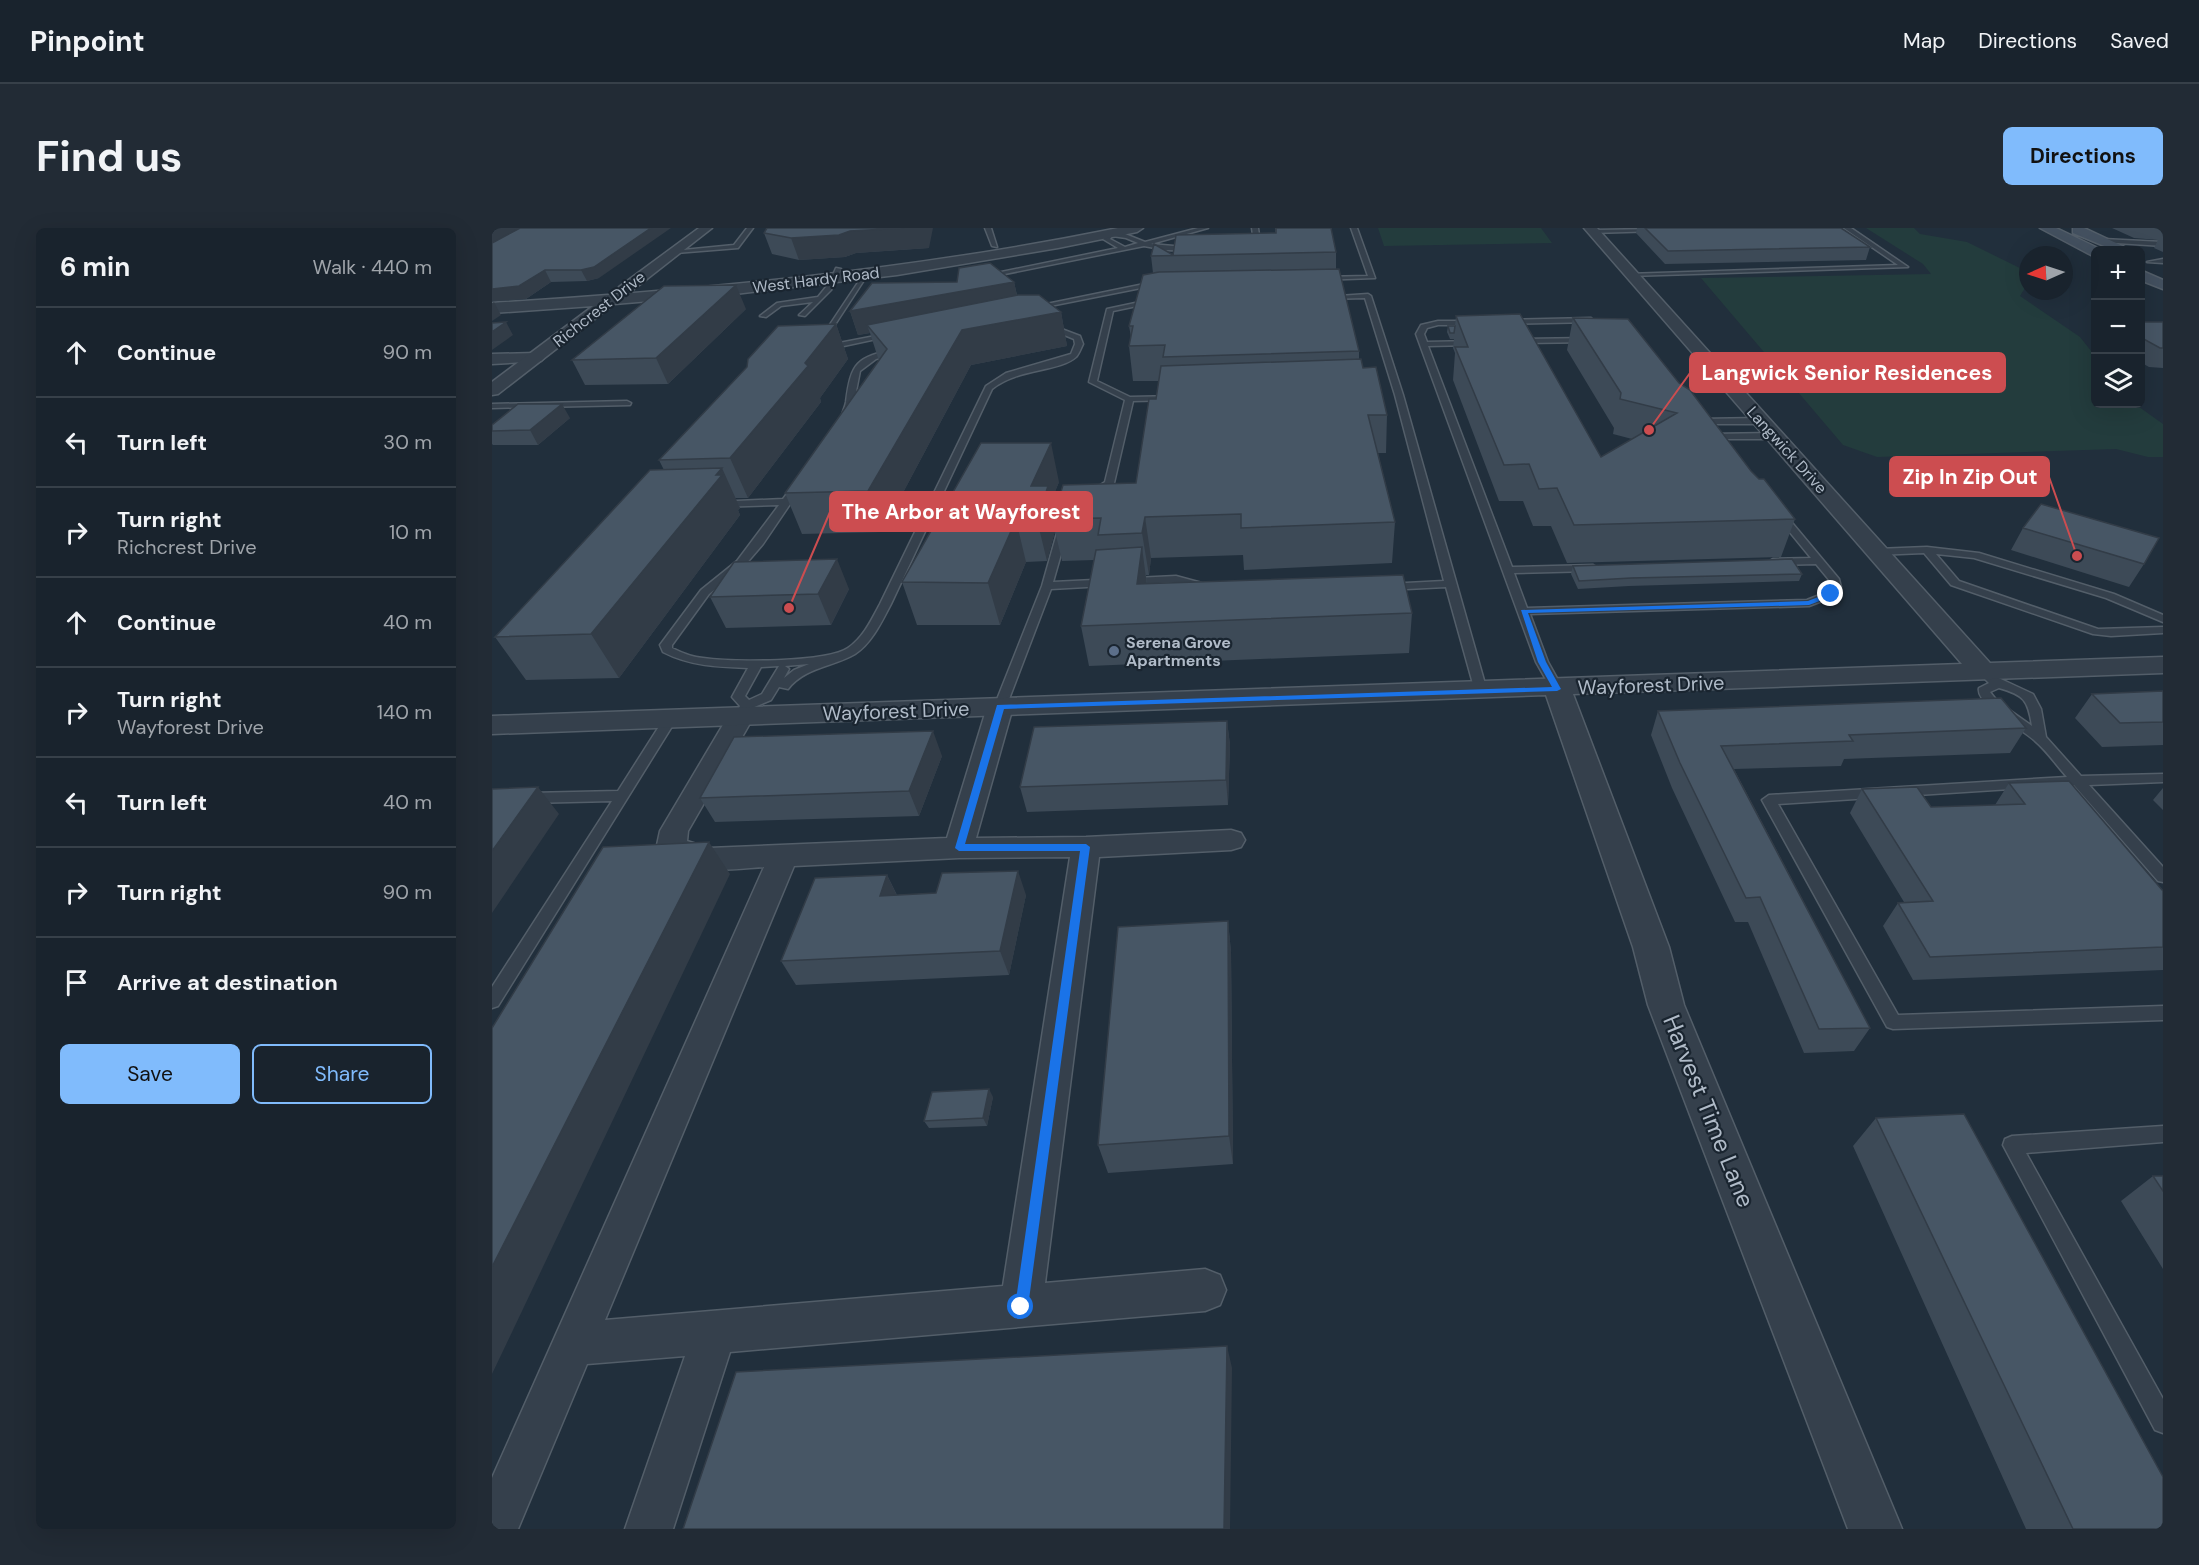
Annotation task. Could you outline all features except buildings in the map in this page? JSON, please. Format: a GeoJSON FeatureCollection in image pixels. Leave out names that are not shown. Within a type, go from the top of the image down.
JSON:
{"type":"FeatureCollection","features":[{"type":"Feature","properties":{"kind":"main road"},"geometry":{"type":"LineString","coordinates":[[2039,228],[2098,243]]}},
{"type":"Feature","properties":{"kind":"main road"},"geometry":{"type":"LineString","coordinates":[[2046,228],[2061,235]]}},
{"type":"Feature","properties":{"kind":"main road"},"geometry":{"type":"LineString","coordinates":[[2076,228],[2098,243]]}},
{"type":"Feature","properties":{"kind":"main road"},"geometry":{"type":"LineString","coordinates":[[2145,276],[2163,285]]}},
{"type":"Feature","properties":{"kind":"street","name":"Richcrest Drive"},"geometry":{"type":"LineString","coordinates":[[492,390],[706,228]]}},
{"type":"Feature","properties":{"kind":"street","name":"West Hardy Road"},"geometry":{"type":"LineString","coordinates":[[868,270],[1093,228]]}},
{"type":"Feature","properties":{"kind":"street","name":"West Hardy Road"},"geometry":{"type":"LineString","coordinates":[[492,300],[868,270],[1105,231],[1137,228]]}},
{"type":"Feature","properties":{"kind":"street","name":"Langwick Drive"},"geometry":{"type":"LineString","coordinates":[[1592,230],[1990,678]]}},
{"type":"Feature","properties":{"kind":"street","name":"West Hardy Road"},"geometry":{"type":"LineString","coordinates":[[492,308],[609,301],[837,273]]}},
{"type":"Feature","properties":{"kind":"street"},"geometry":{"type":"LineString","coordinates":[[492,359],[536,358]]}},
{"type":"Feature","properties":{"kind":"street","name":"Wayforest Drive"},"geometry":{"type":"LineString","coordinates":[[492,725],[670,720],[743,711],[1000,707],[1482,691],[1990,678],[2163,665]]}},
{"type":"Feature","properties":{"kind":"street","name":"Harvest Time Lane"},"geometry":{"type":"LineString","coordinates":[[1557,689],[1651,947],[1666,1005],[1875,1529]]}},
{"type":"Feature","properties":{"kind":"street"},"geometry":{"type":"LineString","coordinates":[[959,848],[1000,707]]}},
{"type":"Feature","properties":{"kind":"street"},"geometry":{"type":"LineString","coordinates":[[743,711],[674,831],[672,845],[684,854],[709,858],[783,857],[959,848],[1086,847],[1231,840]]}},
{"type":"Feature","properties":{"kind":"street"},"geometry":{"type":"LineString","coordinates":[[1021,1307],[1086,847]]}},
{"type":"Feature","properties":{"kind":"street"},"geometry":{"type":"LineString","coordinates":[[494,1529],[783,857]]}},
{"type":"Feature","properties":{"kind":"street"},"geometry":{"type":"LineString","coordinates":[[573,1344],[1205,1290]]}},
{"type":"Feature","properties":{"kind":"street"},"geometry":{"type":"LineString","coordinates":[[649,1529],[715,1331]]}},
{"type":"Feature","properties":{"kind":"lane"},"geometry":{"type":"LineString","coordinates":[[676,250],[736,247],[750,228]]}},
{"type":"Feature","properties":{"kind":"lane"},"geometry":{"type":"LineString","coordinates":[[988,228],[995,246]]}},
{"type":"Feature","properties":{"kind":"lane"},"geometry":{"type":"LineString","coordinates":[[985,276],[1124,249],[1205,228]]}},
{"type":"Feature","properties":{"kind":"lane"},"geometry":{"type":"LineString","coordinates":[[1237,248],[1257,243],[1255,228]]}},
{"type":"Feature","properties":{"kind":"lane"},"geometry":{"type":"LineString","coordinates":[[1314,279],[1372,278],[1354,228]]}},
{"type":"Feature","properties":{"kind":"lane"},"geometry":{"type":"LineString","coordinates":[[1630,274],[1905,267],[1847,228]]}},
{"type":"Feature","properties":{"kind":"lane"},"geometry":{"type":"LineString","coordinates":[[1592,230],[1659,231]]}},
{"type":"Feature","properties":{"kind":"lane"},"geometry":{"type":"LineString","coordinates":[[1124,249],[1106,239],[1105,231],[1127,234],[1145,244],[1164,249],[1206,249]]}},
{"type":"Feature","properties":{"kind":"lane"},"geometry":{"type":"LineString","coordinates":[[2098,243],[2163,244]]}},
{"type":"Feature","properties":{"kind":"lane"},"geometry":{"type":"LineString","coordinates":[[868,270],[818,345],[839,345],[895,334]]}},
{"type":"Feature","properties":{"kind":"lane"},"geometry":{"type":"LineString","coordinates":[[803,315],[819,299],[837,273]]}},
{"type":"Feature","properties":{"kind":"lane"},"geometry":{"type":"LineString","coordinates":[[1021,309],[1164,283]]}},
{"type":"Feature","properties":{"kind":"lane"},"geometry":{"type":"LineString","coordinates":[[1322,297],[1368,296],[1448,584],[1482,691]]}},
{"type":"Feature","properties":{"kind":"lane"},"geometry":{"type":"LineString","coordinates":[[764,316],[784,302],[819,299]]}},
{"type":"Feature","properties":{"kind":"lane"},"geometry":{"type":"LineString","coordinates":[[1162,300],[1110,309],[1093,382],[1129,399],[1187,398]]}},
{"type":"Feature","properties":{"kind":"lane"},"geometry":{"type":"LineString","coordinates":[[1494,323],[1596,320]]}},
{"type":"Feature","properties":{"kind":"lane"},"geometry":{"type":"LineString","coordinates":[[1483,323],[1438,323],[1424,327],[1420,334],[1542,662],[1557,689]]}},
{"type":"Feature","properties":{"kind":"lane"},"geometry":{"type":"LineString","coordinates":[[769,693],[784,686],[797,685],[814,675],[822,665],[848,654],[862,642],[902,569],[989,388],[998,379],[1013,371],[1057,362],[1074,355],[1079,344],[1077,338],[1058,327],[1032,324]]}},
{"type":"Feature","properties":{"kind":"lane"},"geometry":{"type":"LineString","coordinates":[[1508,342],[1604,339]]}},
{"type":"Feature","properties":{"kind":"lane"},"geometry":{"type":"LineString","coordinates":[[1424,344],[1484,342]]}},
{"type":"Feature","properties":{"kind":"lane"},"geometry":{"type":"LineString","coordinates":[[836,430],[848,412],[851,384],[861,363],[877,355],[911,348]]}},
{"type":"Feature","properties":{"kind":"lane"},"geometry":{"type":"LineString","coordinates":[[1084,500],[1109,483],[1129,399]]}},
{"type":"Feature","properties":{"kind":"lane"},"geometry":{"type":"LineString","coordinates":[[492,406],[627,403]]}},
{"type":"Feature","properties":{"kind":"lane"},"geometry":{"type":"LineString","coordinates":[[1727,446],[1701,429],[1701,419],[1761,421]]}},
{"type":"Feature","properties":{"kind":"lane"},"geometry":{"type":"LineString","coordinates":[[1711,437],[1774,436]]}},
{"type":"Feature","properties":{"kind":"lane"},"geometry":{"type":"LineString","coordinates":[[805,475],[759,542],[741,563],[705,592],[666,645],[667,650],[673,655],[705,662],[757,663],[836,658]]}},
{"type":"Feature","properties":{"kind":"lane"},"geometry":{"type":"LineString","coordinates":[[708,504],[786,502]]}},
{"type":"Feature","properties":{"kind":"lane"},"geometry":{"type":"LineString","coordinates":[[1523,611],[1809,603],[1831,594],[1836,587],[1835,581],[1775,508]]}},
{"type":"Feature","properties":{"kind":"lane"},"geometry":{"type":"LineString","coordinates":[[1000,707],[1047,586],[1068,512]]}},
{"type":"Feature","properties":{"kind":"lane"},"geometry":{"type":"LineString","coordinates":[[1928,550],[1955,583],[2097,632],[2163,630]]}},
{"type":"Feature","properties":{"kind":"lane"},"geometry":{"type":"LineString","coordinates":[[1876,552],[1928,550],[1974,555],[2109,596],[2163,618]]}},
{"type":"Feature","properties":{"kind":"lane"},"geometry":{"type":"LineString","coordinates":[[1759,562],[1818,561]]}},
{"type":"Feature","properties":{"kind":"lane"},"geometry":{"type":"LineString","coordinates":[[1508,570],[1604,567]]}},
{"type":"Feature","properties":{"kind":"lane"},"geometry":{"type":"LineString","coordinates":[[1047,586],[1176,579],[1219,589]]}},
{"type":"Feature","properties":{"kind":"lane"},"geometry":{"type":"LineString","coordinates":[[1379,587],[1448,584]]}},
{"type":"Feature","properties":{"kind":"lane"},"geometry":{"type":"LineString","coordinates":[[757,663],[738,697],[743,711],[767,697],[787,662]]}},
{"type":"Feature","properties":{"kind":"lane"},"geometry":{"type":"LineString","coordinates":[[2040,738],[2033,701],[2021,690],[1990,678],[1983,691],[1995,705],[2040,738],[2163,877]]}},
{"type":"Feature","properties":{"kind":"lane"},"geometry":{"type":"LineString","coordinates":[[492,1001],[670,720]]}},
{"type":"Feature","properties":{"kind":"lane"},"geometry":{"type":"LineString","coordinates":[[2163,778],[2076,781],[1769,800],[1893,1022],[2163,1013]]}},
{"type":"Feature","properties":{"kind":"lane"},"geometry":{"type":"LineString","coordinates":[[492,799],[623,796]]}},
{"type":"Feature","properties":{"kind":"lane"},"geometry":{"type":"LineString","coordinates":[[2163,1134],[2012,1145],[2163,1422]]}},
{"type":"Feature","properties":{"kind":"green space"},"geometry":{"type":"Polygon","coordinates":[[[1378,228],[1541,228],[1552,243],[1384,246],[1378,228]]]}},
{"type":"Feature","properties":{"kind":"green space"},"geometry":{"type":"Polygon","coordinates":[[[1866,228],[1914,228],[1920,234],[1967,242],[2019,268],[2019,300],[2026,300],[2080,337],[2091,351],[2091,408],[2141,408],[2163,424],[2163,457],[2148,457],[2116,449],[1877,457],[1843,445],[1701,278],[1931,274],[1923,264],[1866,228]]]}},
{"type":"Feature","properties":{"kind":"place","name":"Langwick Senior Residences"},"geometry":{"type":"Point","coordinates":[1649,430]}},
{"type":"Feature","properties":{"kind":"place","name":"Zip In Zip Out"},"geometry":{"type":"Point","coordinates":[2077,556]}},
{"type":"Feature","properties":{"kind":"place","name":"The Arbor at Wayforest"},"geometry":{"type":"Point","coordinates":[789,608]}},
{"type":"Feature","properties":{"kind":"place","name":"Serena Grove Apartments"},"geometry":{"type":"Point","coordinates":[1114,651]}},
{"type":"Feature","properties":{"kind":"route"},"geometry":{"type":"LineString","coordinates":[[1021,1307],[1086,847],[959,848],[1000,707],[1557,689],[1542,662],[1523,611],[1809,603],[1831,594]]}}]}
